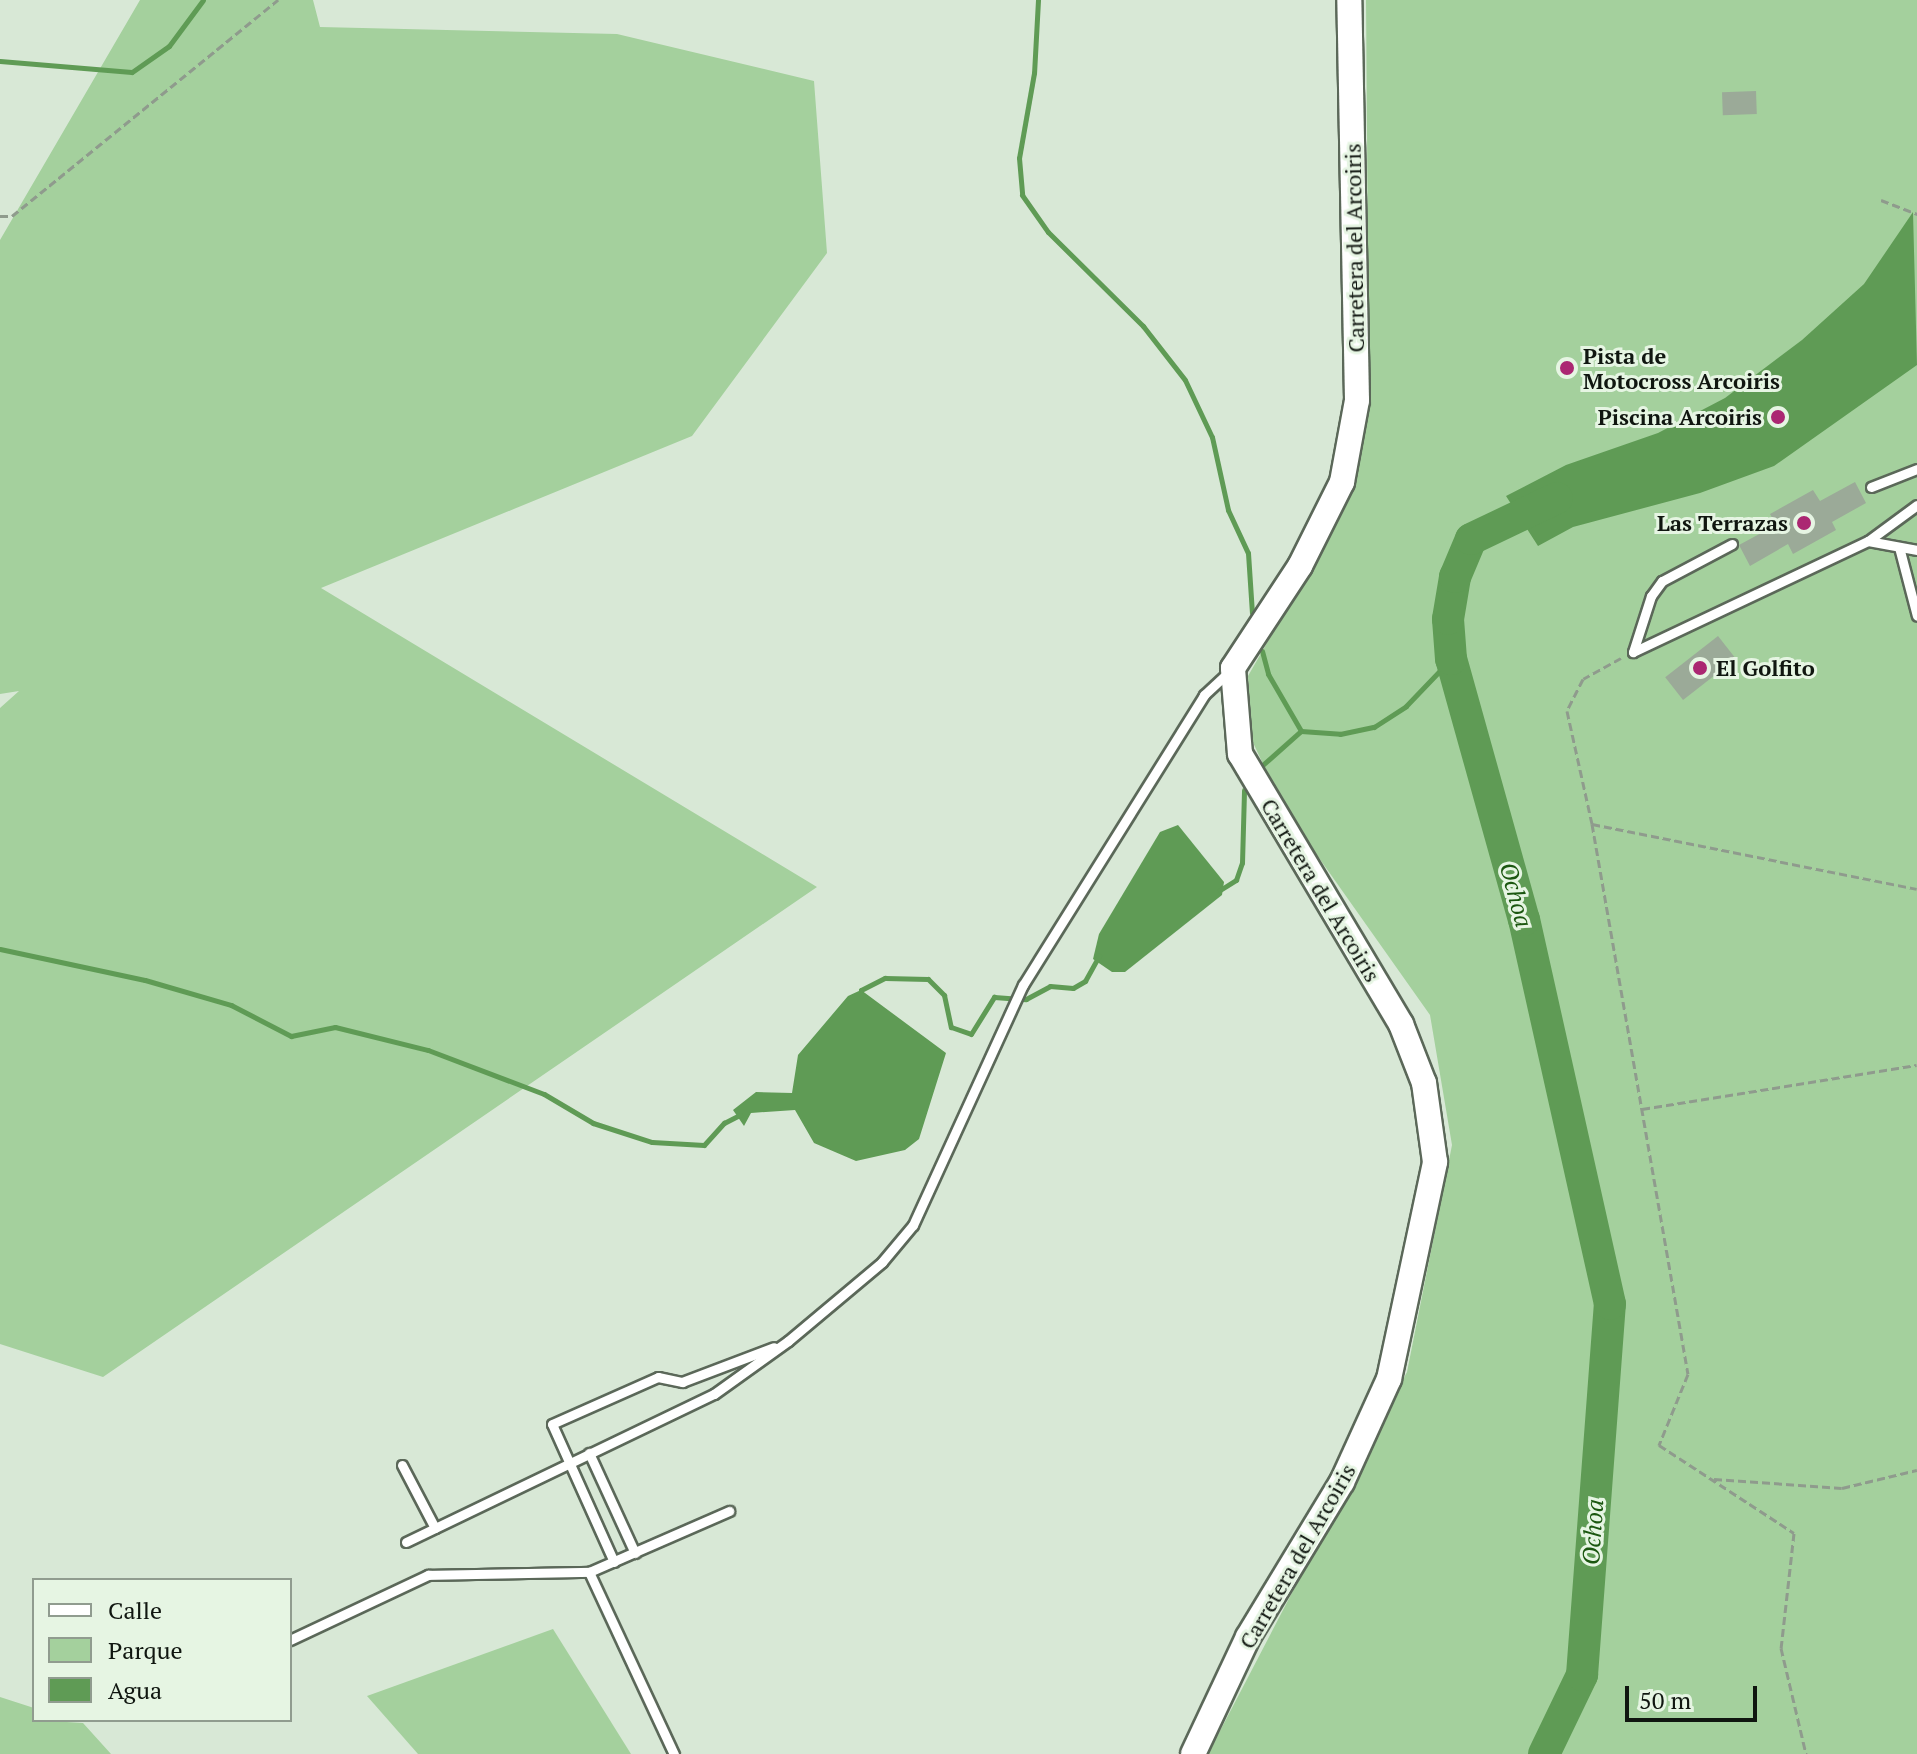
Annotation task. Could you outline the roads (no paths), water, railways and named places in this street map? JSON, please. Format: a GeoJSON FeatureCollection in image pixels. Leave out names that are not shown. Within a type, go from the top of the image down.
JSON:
{"type":"FeatureCollection","features":[{"type":"Feature","properties":{"kind":"street","name":"Carretera del Arcoiris"},"geometry":{"type":"LineString","coordinates":[[1193,1754],[1248,1637],[1342,1482],[1389,1379],[1435,1162],[1424,1083],[1401,1024],[1240,754],[1233,668],[1300,566],[1342,482],[1357,400],[1349,0]]}},
{"type":"Feature","properties":{"kind":"lane"},"geometry":{"type":"LineString","coordinates":[[1871,487],[1917,469]]}},
{"type":"Feature","properties":{"kind":"lane"},"geometry":{"type":"LineString","coordinates":[[1732,544],[1662,581],[1651,596],[1633,652],[1868,541],[1917,505]]}},
{"type":"Feature","properties":{"kind":"lane"},"geometry":{"type":"LineString","coordinates":[[1868,541],[1917,550]]}},
{"type":"Feature","properties":{"kind":"lane"},"geometry":{"type":"LineString","coordinates":[[1899,547],[1917,616]]}},
{"type":"Feature","properties":{"kind":"lane"},"geometry":{"type":"LineString","coordinates":[[406,1542],[714,1394],[788,1341],[882,1262],[913,1225],[1022,988],[1204,695],[1233,668]]}},
{"type":"Feature","properties":{"kind":"lane"},"geometry":{"type":"LineString","coordinates":[[614,1562],[552,1424],[658,1377],[682,1382],[788,1341]]}},
{"type":"Feature","properties":{"kind":"lane"},"geometry":{"type":"LineString","coordinates":[[589,1453],[635,1553]]}},
{"type":"Feature","properties":{"kind":"lane"},"geometry":{"type":"LineString","coordinates":[[402,1465],[435,1528]]}},
{"type":"Feature","properties":{"kind":"lane"},"geometry":{"type":"LineString","coordinates":[[292,1639],[428,1575],[589,1572],[729,1511]]}},
{"type":"Feature","properties":{"kind":"lane"},"geometry":{"type":"LineString","coordinates":[[589,1572],[674,1754]]}},
{"type":"Feature","properties":{"kind":"water"},"geometry":{"type":"Polygon","coordinates":[[[1913,212],[1917,365],[1774,466],[1700,493],[1573,527],[1538,546],[1506,496],[1566,465],[1658,433],[1725,398],[1802,340],[1864,284],[1913,212]]]}},
{"type":"Feature","properties":{"kind":"water"},"geometry":{"type":"Polygon","coordinates":[[[1178,825],[1224,882],[1222,895],[1125,972],[1112,972],[1093,959],[1099,934],[1160,832],[1178,825]]]}},
{"type":"Feature","properties":{"kind":"water"},"geometry":{"type":"Polygon","coordinates":[[[861,990],[946,1053],[919,1139],[905,1150],[856,1161],[814,1143],[795,1110],[751,1113],[744,1126],[733,1110],[756,1092],[792,1093],[798,1055],[848,996],[861,990]]]}},
{"type":"Feature","properties":{"kind":"waterway"},"geometry":{"type":"LineString","coordinates":[[0,61],[132,72],[169,46],[203,0]]}},
{"type":"Feature","properties":{"kind":"waterway"},"geometry":{"type":"LineString","coordinates":[[1038,0],[1034,73],[1019,158],[1022,195],[1048,232],[1143,326],[1185,380],[1212,437],[1228,510],[1248,553],[1252,613]]}},
{"type":"Feature","properties":{"kind":"waterway","name":"Ochoa"},"geometry":{"type":"LineString","coordinates":[[1544,1754],[1582,1675],[1610,1304],[1524,920],[1451,659],[1448,619],[1455,577],[1471,539],[1557,498]]}},
{"type":"Feature","properties":{"kind":"waterway"},"geometry":{"type":"LineString","coordinates":[[1262,651],[1268,674],[1301,731],[1340,734],[1374,727],[1406,706],[1451,659]]}},
{"type":"Feature","properties":{"kind":"waterway"},"geometry":{"type":"LineString","coordinates":[[1258,769],[1301,731]]}},
{"type":"Feature","properties":{"kind":"waterway"},"geometry":{"type":"LineString","coordinates":[[1220,890],[1236,880],[1242,863],[1244,790]]}},
{"type":"Feature","properties":{"kind":"waterway"},"geometry":{"type":"LineString","coordinates":[[0,949],[145,980],[231,1005],[291,1036],[335,1027],[428,1050],[544,1094],[593,1123],[652,1142],[704,1145],[724,1123],[740,1115]]}},
{"type":"Feature","properties":{"kind":"waterway"},"geometry":{"type":"LineString","coordinates":[[861,996],[861,990],[885,978],[928,979],[944,995],[951,1027],[971,1034],[994,997],[1026,999],[1050,986],[1073,988],[1085,981],[1099,956]]}},
{"type":"Feature","properties":{"kind":"place","name":"Pista de Motocross Arcoiris"},"geometry":{"type":"Point","coordinates":[1567,368]}},
{"type":"Feature","properties":{"kind":"place","name":"Piscina Arcoiris"},"geometry":{"type":"Point","coordinates":[1778,417]}},
{"type":"Feature","properties":{"kind":"place","name":"Las Terrazas"},"geometry":{"type":"Point","coordinates":[1804,523]}},
{"type":"Feature","properties":{"kind":"place","name":"El Golfito"},"geometry":{"type":"Point","coordinates":[1700,668]}}]}
